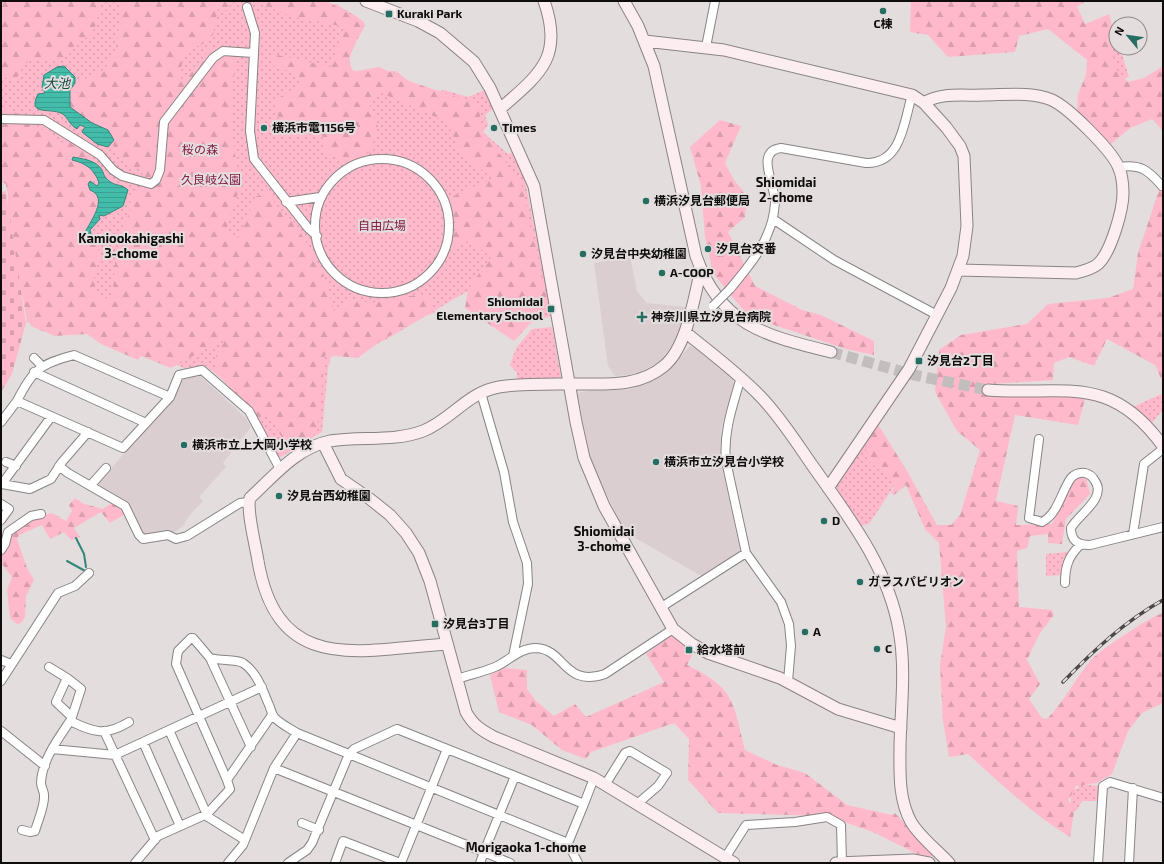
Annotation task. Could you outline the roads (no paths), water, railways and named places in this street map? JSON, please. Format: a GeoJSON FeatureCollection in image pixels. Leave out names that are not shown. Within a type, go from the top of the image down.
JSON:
{"type":"FeatureCollection","features":[{"type":"Feature","properties":{"kind":"street"},"geometry":{"type":"LineString","coordinates":[[366,1],[418,21],[452,42],[474,62],[482,73],[500,109],[534,186],[580,440],[590,473],[604,506],[673,629],[692,644],[708,653],[788,681],[838,709],[901,728]]}},
{"type":"Feature","properties":{"kind":"street"},"geometry":{"type":"LineString","coordinates":[[500,109],[528,84],[543,67],[549,54],[552,27],[544,1]]}},
{"type":"Feature","properties":{"kind":"street"},"geometry":{"type":"LineString","coordinates":[[624,1],[645,41],[659,84],[696,256],[701,269],[715,293],[730,310],[746,323],[779,339],[831,352]]}},
{"type":"Feature","properties":{"kind":"street"},"geometry":{"type":"LineString","coordinates":[[706,47],[715,1]]}},
{"type":"Feature","properties":{"kind":"street"},"geometry":{"type":"LineString","coordinates":[[247,6],[255,33],[250,131],[254,159],[286,202],[308,228],[317,236]]}},
{"type":"Feature","properties":{"kind":"street"},"geometry":{"type":"LineString","coordinates":[[645,41],[706,47],[912,95],[924,103],[954,136],[964,156],[967,226],[959,270],[904,378],[828,488]]}},
{"type":"Feature","properties":{"kind":"street"},"geometry":{"type":"LineString","coordinates":[[1,119],[44,120],[100,155],[113,170],[122,176],[151,184],[156,180],[160,170],[164,122],[213,58],[223,51],[253,53]]}},
{"type":"Feature","properties":{"kind":"street"},"geometry":{"type":"LineString","coordinates":[[713,306],[730,289],[757,256],[765,241],[772,219],[775,192],[766,164],[769,154],[772,151],[781,148],[866,163],[880,161],[892,153],[899,142],[912,95]]}},
{"type":"Feature","properties":{"kind":"street"},"geometry":{"type":"LineString","coordinates":[[924,103],[929,99],[944,96],[1023,95],[1047,98],[1063,107],[1108,150],[1119,167],[1123,192],[1121,206],[1107,253],[1098,264],[1091,269],[1076,273],[959,270]]}},
{"type":"Feature","properties":{"kind":"street"},"geometry":{"type":"LineString","coordinates":[[368,158],[395,159],[416,170],[432,184],[445,208],[448,232],[442,256],[431,274],[413,287],[393,294],[367,292],[341,279],[327,261],[317,236],[316,220],[320,197],[333,178],[348,165],[368,158]]}},
{"type":"Feature","properties":{"kind":"street"},"geometry":{"type":"LineString","coordinates":[[1119,167],[1130,165],[1143,168],[1162,186]]}},
{"type":"Feature","properties":{"kind":"street"},"geometry":{"type":"LineString","coordinates":[[286,202],[320,197]]}},
{"type":"Feature","properties":{"kind":"street"},"geometry":{"type":"LineString","coordinates":[[772,219],[834,260],[937,315]]}},
{"type":"Feature","properties":{"kind":"street"},"geometry":{"type":"LineString","coordinates":[[447,644],[348,651],[318,646],[296,636],[278,615],[266,597],[248,502],[250,498],[301,453],[323,443],[348,439],[400,436],[422,431],[446,419],[462,405],[481,393],[499,387],[626,383],[646,378],[673,358],[685,332],[701,269]]}},
{"type":"Feature","properties":{"kind":"street"},"geometry":{"type":"LineString","coordinates":[[685,332],[740,377],[772,409],[828,488],[879,568],[894,609],[899,629],[903,666],[900,780],[905,807],[917,829],[949,863]]}},
{"type":"Feature","properties":{"kind":"street"},"geometry":{"type":"LineString","coordinates":[[1,422],[17,400],[28,379],[34,372],[42,366],[74,355],[170,397]]}},
{"type":"Feature","properties":{"kind":"street"},"geometry":{"type":"LineString","coordinates":[[34,358],[42,366]]}},
{"type":"Feature","properties":{"kind":"street"},"geometry":{"type":"LineString","coordinates":[[17,400],[51,417],[123,448],[170,397],[179,375],[202,370],[250,410],[280,470]]}},
{"type":"Feature","properties":{"kind":"street"},"geometry":{"type":"LineString","coordinates":[[34,372],[146,423]]}},
{"type":"Feature","properties":{"kind":"street"},"geometry":{"type":"LineString","coordinates":[[740,377],[727,427],[725,450],[732,491],[746,553],[759,573],[774,591],[785,612],[791,635],[788,681]]}},
{"type":"Feature","properties":{"kind":"street"},"geometry":{"type":"LineString","coordinates":[[988,390],[1014,392],[1066,390],[1085,392],[1101,396],[1134,414],[1151,430],[1163,446]]}},
{"type":"Feature","properties":{"kind":"street"},"geometry":{"type":"LineString","coordinates":[[481,393],[504,472],[514,522],[527,562],[528,584],[513,656]]}},
{"type":"Feature","properties":{"kind":"street"},"geometry":{"type":"LineString","coordinates":[[51,417],[2,484],[2,487],[30,489],[51,479],[59,466],[88,432]]}},
{"type":"Feature","properties":{"kind":"street"},"geometry":{"type":"LineString","coordinates":[[1039,439],[1029,518],[1042,522],[1049,519],[1054,513],[1066,485],[1076,474],[1084,473],[1089,475],[1097,484],[1096,497],[1071,528],[1074,539],[1080,545],[1090,545],[1163,527]]}},
{"type":"Feature","properties":{"kind":"street"},"geometry":{"type":"LineString","coordinates":[[323,443],[341,479],[390,515],[414,544],[427,574],[466,712],[471,722],[479,729],[594,778],[730,860],[746,825],[795,822],[827,817],[841,825],[842,863]]}},
{"type":"Feature","properties":{"kind":"street"},"geometry":{"type":"LineString","coordinates":[[1133,534],[1144,464],[1163,449]]}},
{"type":"Feature","properties":{"kind":"street"},"geometry":{"type":"LineString","coordinates":[[6,462],[16,466]]}},
{"type":"Feature","properties":{"kind":"street"},"geometry":{"type":"LineString","coordinates":[[59,466],[68,473],[126,506],[139,535],[143,539],[168,535],[176,539],[187,536],[240,503],[248,502]]}},
{"type":"Feature","properties":{"kind":"street"},"geometry":{"type":"LineString","coordinates":[[91,485],[106,468]]}},
{"type":"Feature","properties":{"kind":"street"},"geometry":{"type":"LineString","coordinates":[[1,504],[9,509],[1,520]]}},
{"type":"Feature","properties":{"kind":"street"},"geometry":{"type":"LineString","coordinates":[[1,550],[5,544],[8,532],[31,516],[41,514]]}},
{"type":"Feature","properties":{"kind":"street"},"geometry":{"type":"LineString","coordinates":[[1065,583],[1065,570],[1068,558],[1080,545]]}},
{"type":"Feature","properties":{"kind":"street"},"geometry":{"type":"LineString","coordinates":[[660,608],[746,553]]}},
{"type":"Feature","properties":{"kind":"street"},"geometry":{"type":"LineString","coordinates":[[1,681],[58,593],[75,586],[89,573]]}},
{"type":"Feature","properties":{"kind":"street"},"geometry":{"type":"LineString","coordinates":[[457,679],[495,667],[530,648],[544,650],[572,672],[585,678],[594,678],[605,674],[673,629]]}},
{"type":"Feature","properties":{"kind":"street"},"geometry":{"type":"LineString","coordinates":[[134,863],[155,840],[180,826],[207,814],[230,789],[176,664],[176,657],[181,647],[191,638],[193,638],[210,658],[251,746]]}},
{"type":"Feature","properties":{"kind":"street"},"geometry":{"type":"LineString","coordinates":[[210,658],[221,661],[236,660],[243,663],[253,673],[262,687],[272,715],[296,733],[568,843],[578,863]]}},
{"type":"Feature","properties":{"kind":"street"},"geometry":{"type":"LineString","coordinates":[[1,660],[11,664]]}},
{"type":"Feature","properties":{"kind":"street"},"geometry":{"type":"LineString","coordinates":[[22,830],[30,832],[35,831],[44,801],[41,783],[45,766],[52,749],[71,719],[81,689],[49,667]]}},
{"type":"Feature","properties":{"kind":"street"},"geometry":{"type":"LineString","coordinates":[[67,678],[56,702],[71,719],[93,732],[115,730],[128,722]]}},
{"type":"Feature","properties":{"kind":"street"},"geometry":{"type":"LineString","coordinates":[[52,749],[115,755],[262,687]]}},
{"type":"Feature","properties":{"kind":"street"},"geometry":{"type":"LineString","coordinates":[[227,780],[272,715]]}},
{"type":"Feature","properties":{"kind":"street"},"geometry":{"type":"LineString","coordinates":[[288,863],[307,850],[319,830],[349,754],[354,750],[397,729],[584,804]]}},
{"type":"Feature","properties":{"kind":"street"},"geometry":{"type":"LineString","coordinates":[[169,730],[208,817],[245,840]]}},
{"type":"Feature","properties":{"kind":"street"},"geometry":{"type":"LineString","coordinates":[[1,731],[45,766]]}},
{"type":"Feature","properties":{"kind":"street"},"geometry":{"type":"LineString","coordinates":[[104,731],[155,840]]}},
{"type":"Feature","properties":{"kind":"street"},"geometry":{"type":"LineString","coordinates":[[228,863],[245,840],[274,768],[296,733]]}},
{"type":"Feature","properties":{"kind":"street"},"geometry":{"type":"LineString","coordinates":[[143,742],[180,826]]}},
{"type":"Feature","properties":{"kind":"street"},"geometry":{"type":"LineString","coordinates":[[334,863],[344,841],[400,863],[447,749]]}},
{"type":"Feature","properties":{"kind":"street"},"geometry":{"type":"LineString","coordinates":[[605,785],[625,753],[630,751],[667,773],[658,786],[637,804]]}},
{"type":"Feature","properties":{"kind":"street"},"geometry":{"type":"LineString","coordinates":[[274,768],[510,863]]}},
{"type":"Feature","properties":{"kind":"street"},"geometry":{"type":"LineString","coordinates":[[480,863],[515,776]]}},
{"type":"Feature","properties":{"kind":"street"},"geometry":{"type":"LineString","coordinates":[[568,843],[594,778]]}},
{"type":"Feature","properties":{"kind":"street"},"geometry":{"type":"LineString","coordinates":[[1098,863],[1103,786],[1110,782],[1163,798]]}},
{"type":"Feature","properties":{"kind":"street"},"geometry":{"type":"LineString","coordinates":[[1129,863],[1133,788]]}},
{"type":"Feature","properties":{"kind":"street"},"geometry":{"type":"LineString","coordinates":[[302,823],[319,830]]}},
{"type":"Feature","properties":{"kind":"street"},"geometry":{"type":"LineString","coordinates":[[836,863],[929,863]]}},
{"type":"Feature","properties":{"kind":"water","name":"大池"},"geometry":{"type":"Polygon","coordinates":[[[64,66],[75,77],[75,83],[70,90],[70,107],[92,123],[108,130],[114,140],[108,147],[97,144],[82,132],[85,127],[80,125],[77,129],[64,115],[59,112],[38,109],[35,106],[35,101],[38,94],[45,93],[42,87],[44,75],[57,67],[64,66]]]}},
{"type":"Feature","properties":{"kind":"water"},"geometry":{"type":"Polygon","coordinates":[[[73,157],[89,160],[96,164],[109,181],[128,190],[123,206],[104,216],[99,215],[100,219],[90,230],[93,242],[91,244],[84,235],[96,211],[98,199],[96,194],[90,190],[88,184],[90,181],[97,186],[99,183],[95,174],[86,165],[72,160],[73,157]]]}},
{"type":"Feature","properties":{"kind":"waterway"},"geometry":{"type":"LineString","coordinates":[[76,538],[84,554],[86,567]]}},
{"type":"Feature","properties":{"kind":"waterway"},"geometry":{"type":"LineString","coordinates":[[67,561],[87,572]]}},
{"type":"Feature","properties":{"kind":"tunnel"},"geometry":{"type":"LineString","coordinates":[[831,352],[914,375],[988,390]]}},
{"type":"Feature","properties":{"kind":"railway"},"geometry":{"type":"LineString","coordinates":[[1063,682],[1110,637],[1136,617],[1163,600]]}},
{"type":"Feature","properties":{"kind":"place","name":"C棟"},"geometry":{"type":"Point","coordinates":[883,11]}},
{"type":"Feature","properties":{"kind":"place","name":"Kuraki Park"},"geometry":{"type":"Point","coordinates":[389,14]}},
{"type":"Feature","properties":{"kind":"place","name":"横浜市電1156号"},"geometry":{"type":"Point","coordinates":[264,128]}},
{"type":"Feature","properties":{"kind":"place","name":"Times"},"geometry":{"type":"Point","coordinates":[494,128]}},
{"type":"Feature","properties":{"kind":"place","name":"横浜汐見台郵便局"},"geometry":{"type":"Point","coordinates":[646,201]}},
{"type":"Feature","properties":{"kind":"place","name":"汐見台交番"},"geometry":{"type":"Point","coordinates":[708,249]}},
{"type":"Feature","properties":{"kind":"place","name":"汐見台中央幼稚園"},"geometry":{"type":"Point","coordinates":[583,254]}},
{"type":"Feature","properties":{"kind":"place","name":"A-COOP"},"geometry":{"type":"Point","coordinates":[662,273]}},
{"type":"Feature","properties":{"kind":"place","name":"Shiomidai Elementary School"},"geometry":{"type":"Point","coordinates":[551,309]}},
{"type":"Feature","properties":{"kind":"place","name":"神奈川県立汐見台病院"},"geometry":{"type":"Point","coordinates":[642,317]}},
{"type":"Feature","properties":{"kind":"place","name":"汐見台2丁目"},"geometry":{"type":"Point","coordinates":[919,361]}},
{"type":"Feature","properties":{"kind":"place","name":"横浜市立上大岡小学校"},"geometry":{"type":"Point","coordinates":[184,445]}},
{"type":"Feature","properties":{"kind":"place","name":"横浜市立汐見台小学校"},"geometry":{"type":"Point","coordinates":[656,462]}},
{"type":"Feature","properties":{"kind":"place","name":"汐見台西幼稚園"},"geometry":{"type":"Point","coordinates":[279,496]}},
{"type":"Feature","properties":{"kind":"place","name":"D"},"geometry":{"type":"Point","coordinates":[824,521]}},
{"type":"Feature","properties":{"kind":"place","name":"ガラスパビリオン"},"geometry":{"type":"Point","coordinates":[860,582]}},
{"type":"Feature","properties":{"kind":"place","name":"汐見台3丁目"},"geometry":{"type":"Point","coordinates":[435,624]}},
{"type":"Feature","properties":{"kind":"place","name":"A"},"geometry":{"type":"Point","coordinates":[805,632]}},
{"type":"Feature","properties":{"kind":"place","name":"C"},"geometry":{"type":"Point","coordinates":[877,649]}},
{"type":"Feature","properties":{"kind":"place","name":"給水塔前"},"geometry":{"type":"Point","coordinates":[689,650]}},
{"type":"Feature","properties":{"kind":"district","name":"Shiomidai 2-chome"},"geometry":{"type":"Point","coordinates":[786,190]}},
{"type":"Feature","properties":{"kind":"district","name":"Kamiookahigashi 3-chome"},"geometry":{"type":"Point","coordinates":[131,246]}},
{"type":"Feature","properties":{"kind":"district","name":"Shiomidai 3-chome"},"geometry":{"type":"Point","coordinates":[604,538]}},
{"type":"Feature","properties":{"kind":"district","name":"Morigaoka 1-chome"},"geometry":{"type":"Point","coordinates":[526,847]}},
{"type":"Feature","properties":{"kind":"park label","name":"桜の森"},"geometry":{"type":"Point","coordinates":[200,150]}},
{"type":"Feature","properties":{"kind":"park label","name":"久良岐公園"},"geometry":{"type":"Point","coordinates":[211,180]}},
{"type":"Feature","properties":{"kind":"park label","name":"自由広場"},"geometry":{"type":"Point","coordinates":[382,226]}}]}
